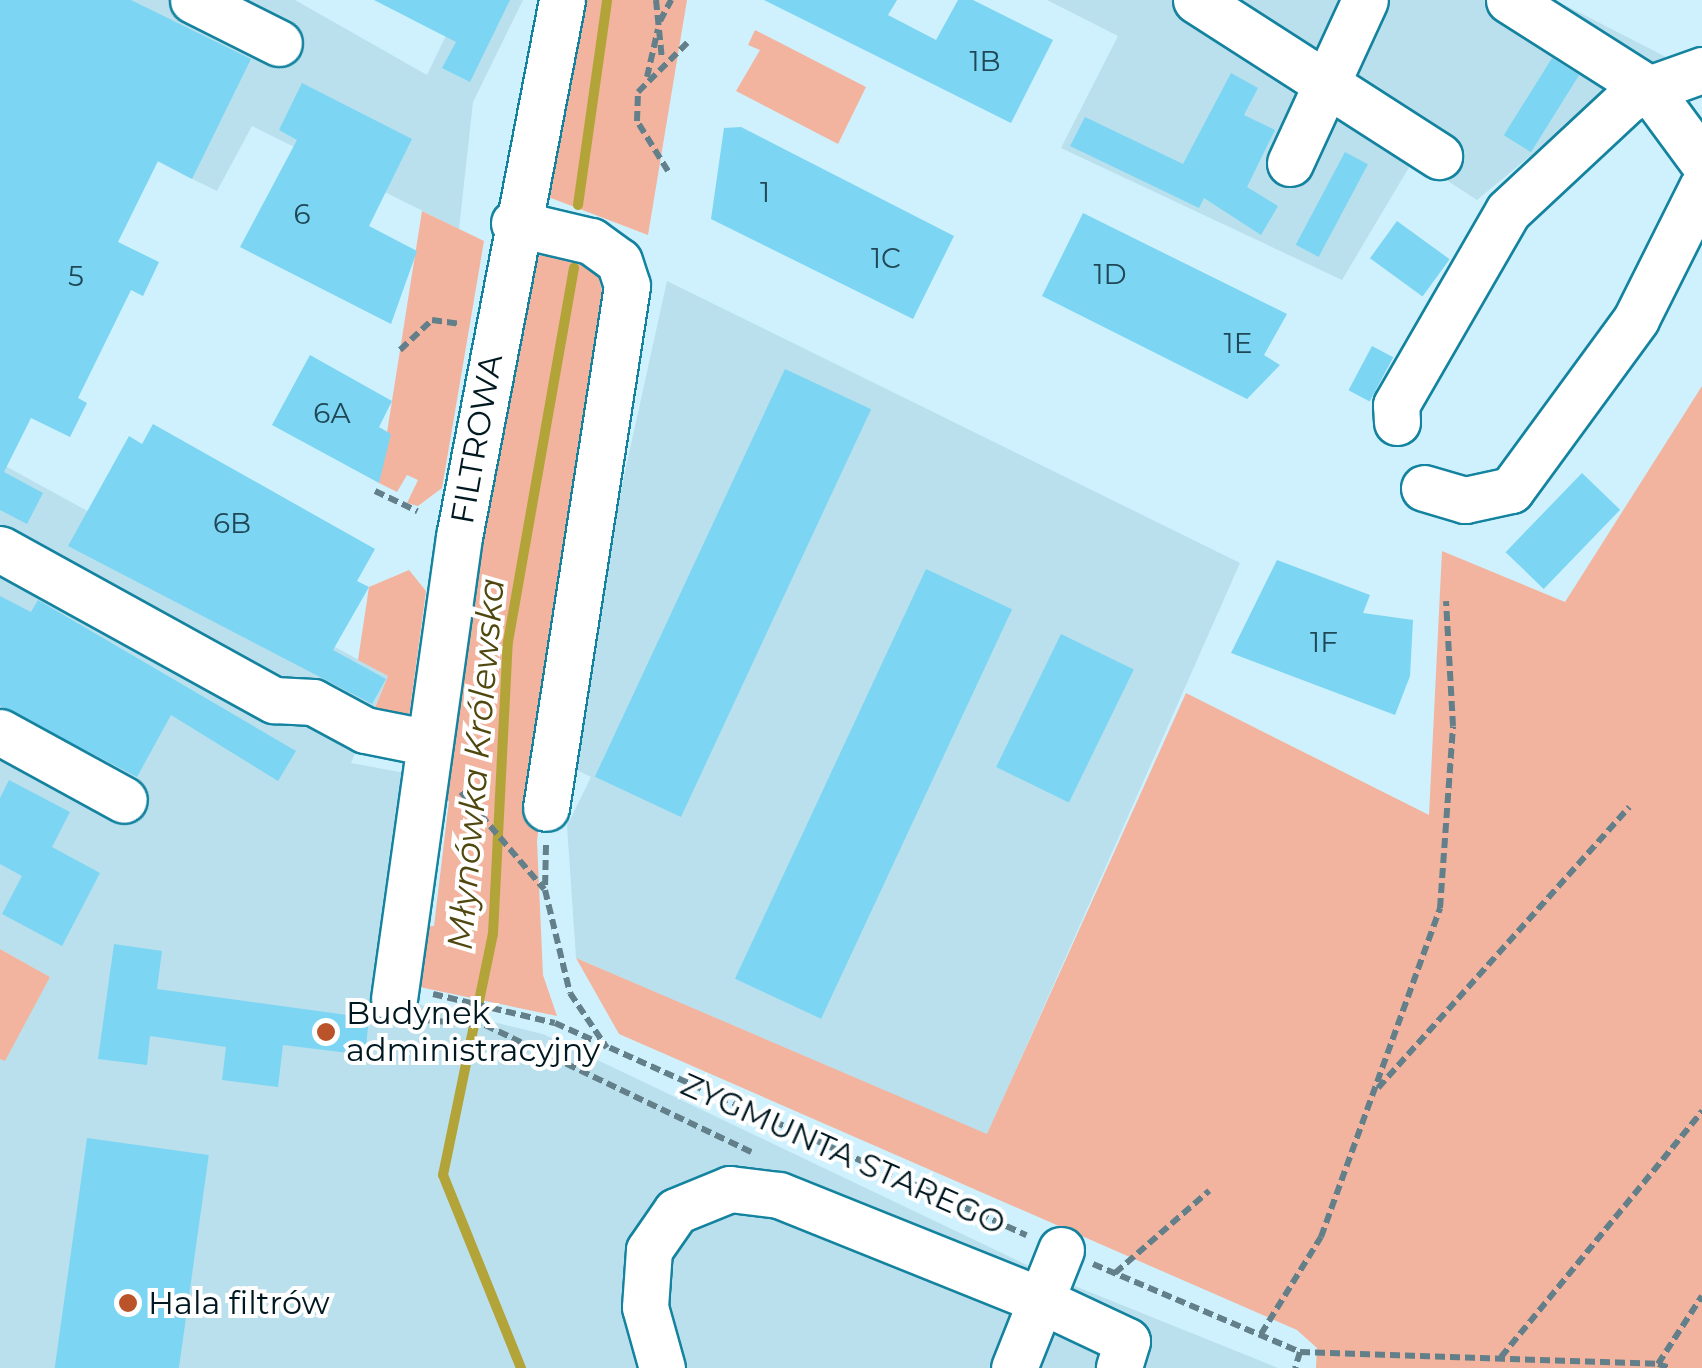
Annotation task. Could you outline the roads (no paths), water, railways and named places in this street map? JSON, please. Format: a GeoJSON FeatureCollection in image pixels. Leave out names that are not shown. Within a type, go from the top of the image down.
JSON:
{"type":"FeatureCollection","features":[{"type":"Feature","properties":{"kind":"street"},"geometry":{"type":"LineString","coordinates":[[193,0],[279,43]]}},
{"type":"Feature","properties":{"kind":"street","name":"FILTROWA"},"geometry":{"type":"LineString","coordinates":[[394,1000],[428,756],[514,224],[562,0]]}},
{"type":"Feature","properties":{"kind":"street"},"geometry":{"type":"LineString","coordinates":[[1196,0],[1440,156]]}},
{"type":"Feature","properties":{"kind":"street"},"geometry":{"type":"LineString","coordinates":[[1290,163],[1322,83],[1365,0]]}},
{"type":"Feature","properties":{"kind":"street"},"geometry":{"type":"LineString","coordinates":[[1509,0],[1649,89],[1702,160]]}},
{"type":"Feature","properties":{"kind":"street"},"geometry":{"type":"LineString","coordinates":[[1397,422],[1396,405],[1508,212],[1649,89],[1702,70]]}},
{"type":"Feature","properties":{"kind":"street"},"geometry":{"type":"LineString","coordinates":[[1424,488],[1465,500],[1510,490],[1636,318],[1702,187]]}},
{"type":"Feature","properties":{"kind":"street"},"geometry":{"type":"LineString","coordinates":[[514,224],[590,241],[619,261],[627,286],[620,360],[546,808]]}},
{"type":"Feature","properties":{"kind":"street"},"geometry":{"type":"LineString","coordinates":[[0,550],[274,700],[313,702],[364,730],[428,756]]}},
{"type":"Feature","properties":{"kind":"street"},"geometry":{"type":"LineString","coordinates":[[0,732],[124,800]]}},
{"type":"Feature","properties":{"kind":"street"},"geometry":{"type":"LineString","coordinates":[[662,1368],[644,1280],[659,1231],[676,1211],[730,1190],[784,1197],[1040,1300],[1127,1341],[1118,1368]]}},
{"type":"Feature","properties":{"kind":"street"},"geometry":{"type":"LineString","coordinates":[[1014,1368],[1061,1250]]}},
{"type":"Feature","properties":{"kind":"waterway","name":"Młynówka Królewska"},"geometry":{"type":"LineString","coordinates":[[578,205],[607,0]]}},
{"type":"Feature","properties":{"kind":"waterway","name":"Młynówka Królewska"},"geometry":{"type":"LineString","coordinates":[[521,1368],[443,1175],[493,934],[508,642],[574,268]]}},
{"type":"Feature","properties":{"kind":"place","name":"Budynek administracyjny"},"geometry":{"type":"Point","coordinates":[326,1032]}},
{"type":"Feature","properties":{"kind":"place","name":"Hala filtrów"},"geometry":{"type":"Point","coordinates":[128,1303]}}]}
